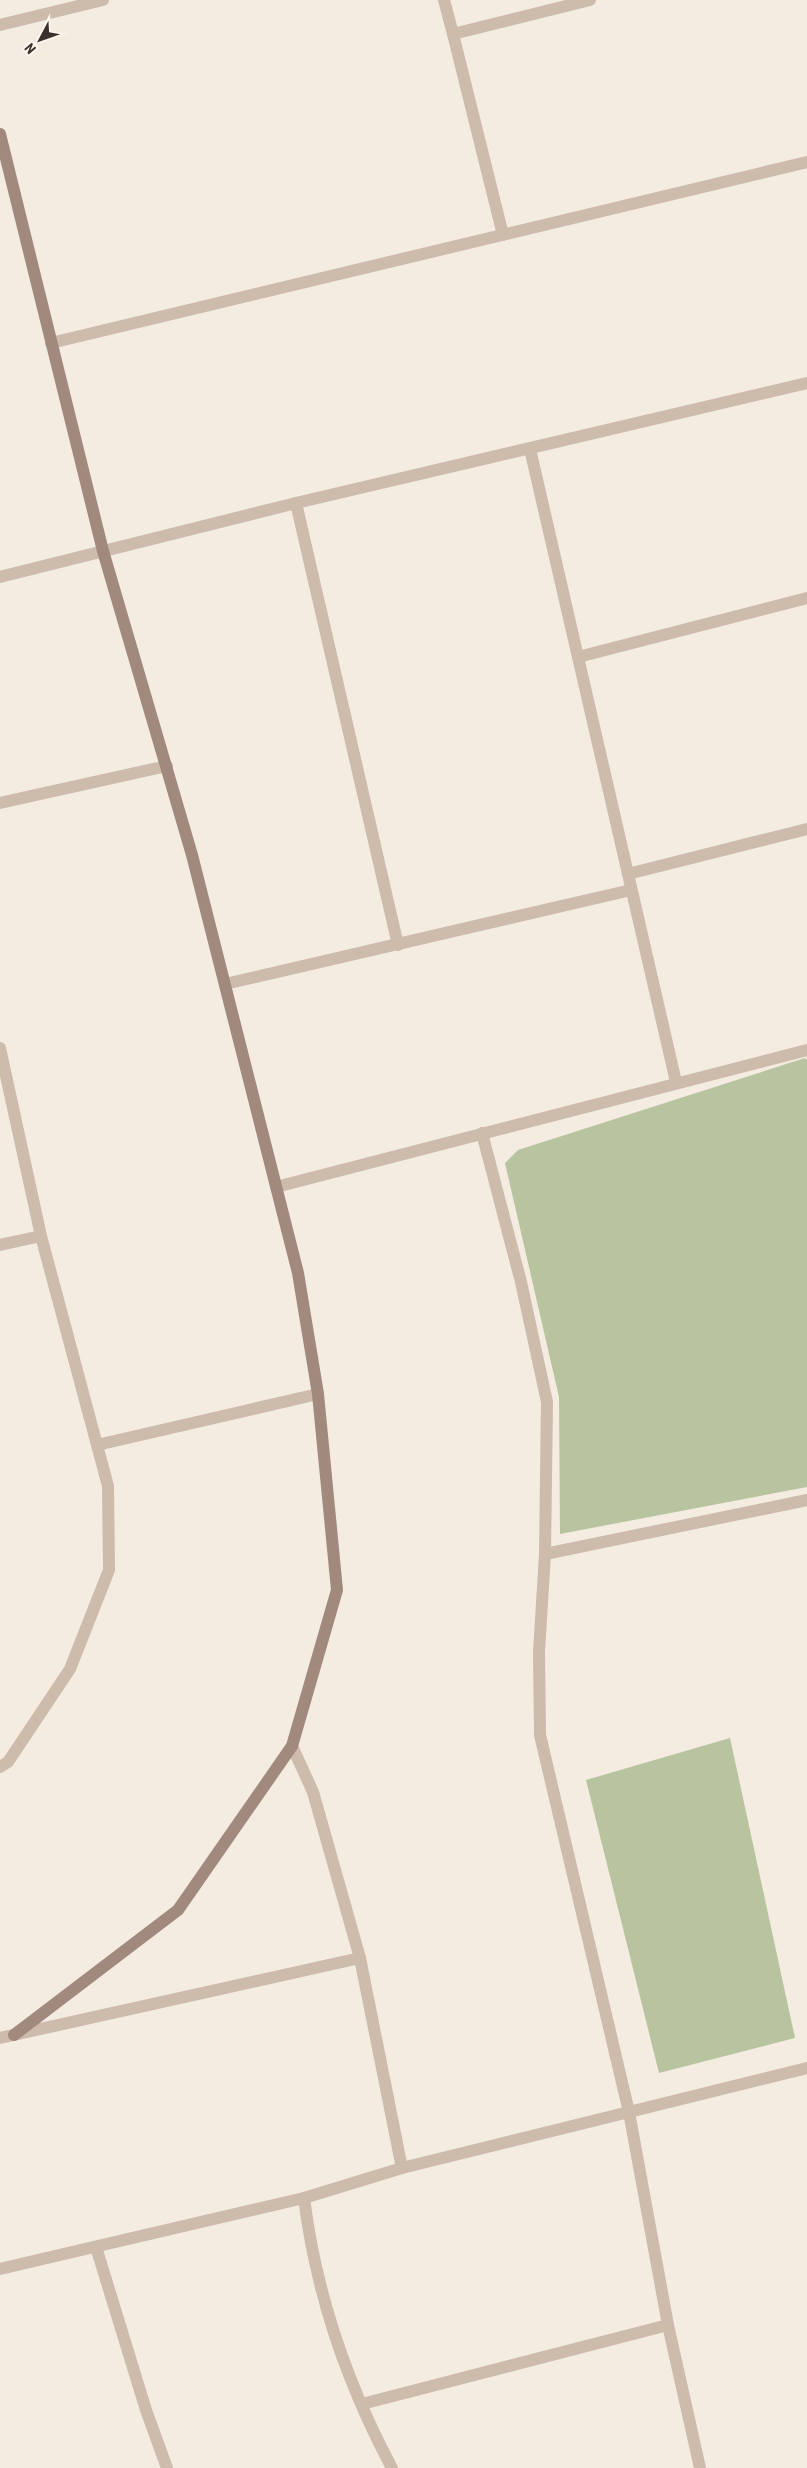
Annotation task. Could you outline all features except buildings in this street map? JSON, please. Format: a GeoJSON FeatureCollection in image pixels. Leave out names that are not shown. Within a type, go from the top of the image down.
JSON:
{"type":"FeatureCollection","features":[{"type":"Feature","properties":{"kind":"street"},"geometry":{"type":"LineString","coordinates":[[0,25],[103,0]]}},
{"type":"Feature","properties":{"kind":"street"},"geometry":{"type":"LineString","coordinates":[[444,0],[503,235]]}},
{"type":"Feature","properties":{"kind":"street"},"geometry":{"type":"LineString","coordinates":[[453,34],[590,0]]}},
{"type":"Feature","properties":{"kind":"street"},"geometry":{"type":"LineString","coordinates":[[0,134],[103,551],[166,766],[298,1274],[318,1394],[338,1590],[292,1746],[178,1910],[14,2035]]}},
{"type":"Feature","properties":{"kind":"street"},"geometry":{"type":"LineString","coordinates":[[51,343],[807,162]]}},
{"type":"Feature","properties":{"kind":"street"},"geometry":{"type":"LineString","coordinates":[[0,577],[296,502],[807,383]]}},
{"type":"Feature","properties":{"kind":"street"},"geometry":{"type":"LineString","coordinates":[[530,449],[676,1082]]}},
{"type":"Feature","properties":{"kind":"street"},"geometry":{"type":"LineString","coordinates":[[296,502],[398,945]]}},
{"type":"Feature","properties":{"kind":"street"},"geometry":{"type":"LineString","coordinates":[[578,657],[807,598]]}},
{"type":"Feature","properties":{"kind":"street"},"geometry":{"type":"LineString","coordinates":[[0,803],[166,766]]}},
{"type":"Feature","properties":{"kind":"street"},"geometry":{"type":"LineString","coordinates":[[628,874],[807,829]]}},
{"type":"Feature","properties":{"kind":"street"},"geometry":{"type":"LineString","coordinates":[[224,984],[631,890]]}},
{"type":"Feature","properties":{"kind":"street"},"geometry":{"type":"LineString","coordinates":[[0,1048],[41,1236],[108,1486],[109,1570],[70,1669],[8,1762],[0,1767]]}},
{"type":"Feature","properties":{"kind":"street"},"geometry":{"type":"LineString","coordinates":[[276,1187],[676,1082],[807,1050]]}},
{"type":"Feature","properties":{"kind":"street"},"geometry":{"type":"LineString","coordinates":[[482,1133],[521,1282],[547,1402],[546,1554],[539,1652],[540,1735],[629,2112],[668,2326],[700,2468]]}},
{"type":"Feature","properties":{"kind":"street"},"geometry":{"type":"LineString","coordinates":[[0,1245],[41,1236]]}},
{"type":"Feature","properties":{"kind":"street"},"geometry":{"type":"LineString","coordinates":[[97,1445],[318,1394]]}},
{"type":"Feature","properties":{"kind":"street"},"geometry":{"type":"LineString","coordinates":[[546,1554],[807,1500]]}},
{"type":"Feature","properties":{"kind":"street"},"geometry":{"type":"LineString","coordinates":[[292,1746],[313,1792],[360,1958],[402,2168]]}},
{"type":"Feature","properties":{"kind":"street"},"geometry":{"type":"LineString","coordinates":[[0,2038],[360,1958]]}},
{"type":"Feature","properties":{"kind":"street"},"geometry":{"type":"LineString","coordinates":[[0,2269],[304,2198],[402,2168],[807,2068]]}},
{"type":"Feature","properties":{"kind":"street"},"geometry":{"type":"LineString","coordinates":[[304,2198],[309,2238],[328,2318],[362,2404],[392,2468]]}},
{"type":"Feature","properties":{"kind":"street"},"geometry":{"type":"LineString","coordinates":[[96,2247],[146,2410],[167,2468]]}},
{"type":"Feature","properties":{"kind":"street"},"geometry":{"type":"LineString","coordinates":[[362,2404],[668,2326]]}},
{"type":"Feature","properties":{"kind":"green space"},"geometry":{"type":"Polygon","coordinates":[[[805,1058],[807,1060],[807,1487],[560,1534],[559,1397],[505,1163],[518,1150],[805,1058]]]}},
{"type":"Feature","properties":{"kind":"green space"},"geometry":{"type":"Polygon","coordinates":[[[730,1738],[795,2038],[659,2073],[586,1780],[730,1738]]]}}]}
